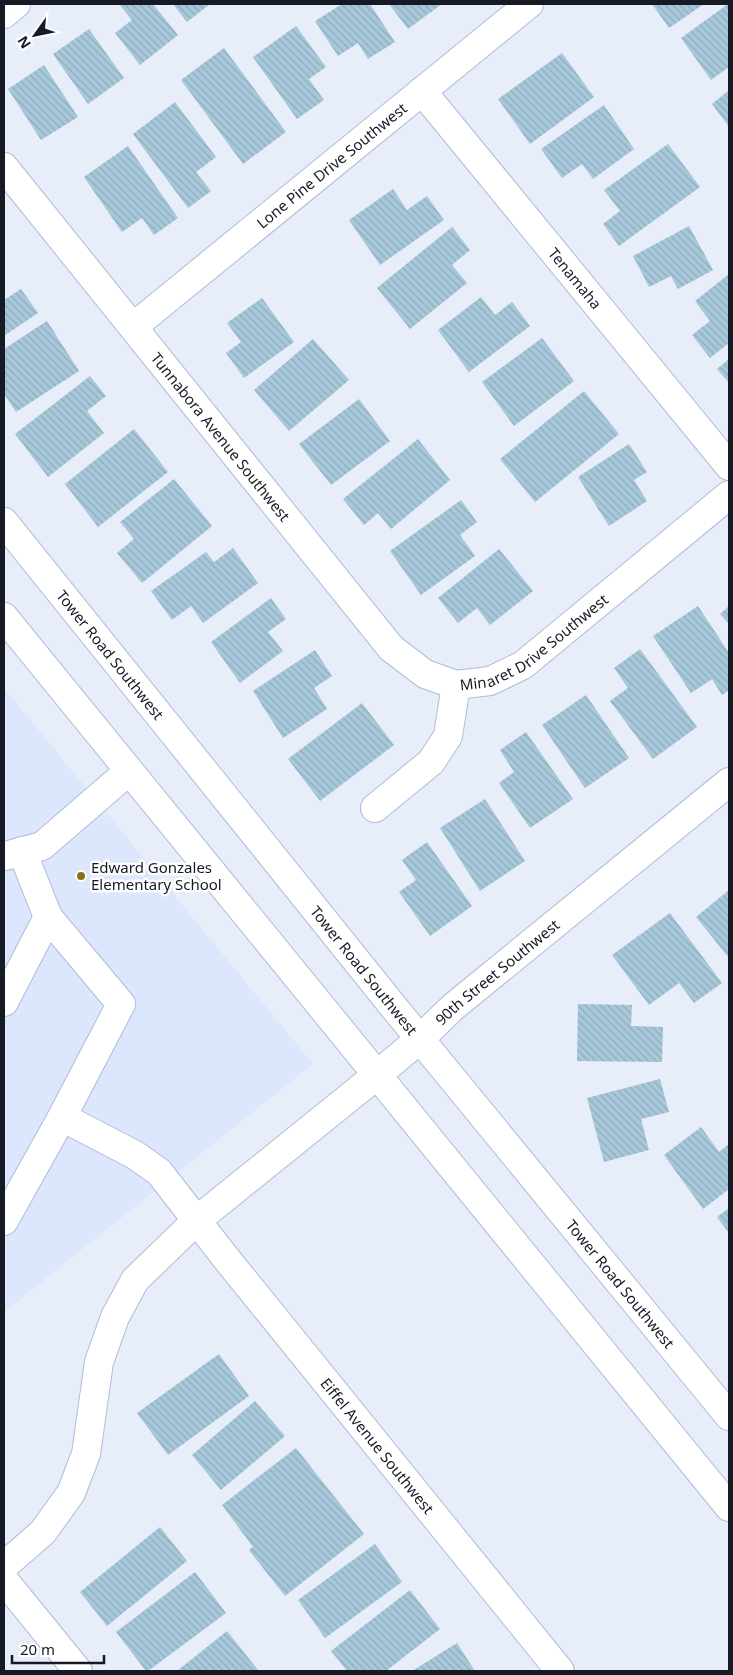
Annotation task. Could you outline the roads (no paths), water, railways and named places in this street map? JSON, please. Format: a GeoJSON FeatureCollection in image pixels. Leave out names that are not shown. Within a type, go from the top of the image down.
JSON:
{"type":"FeatureCollection","features":[{"type":"Feature","properties":{"kind":"street"},"geometry":{"type":"LineString","coordinates":[[4,14],[16,4]]}},
{"type":"Feature","properties":{"kind":"street","name":"Lone Pine Drive Southwest"},"geometry":{"type":"LineString","coordinates":[[133,327],[530,4]]}},
{"type":"Feature","properties":{"kind":"street","name":"Tenamaha"},"geometry":{"type":"LineString","coordinates":[[422,92],[729,466]]}},
{"type":"Feature","properties":{"kind":"street","name":"Tunnabora Avenue Southwest"},"geometry":{"type":"LineString","coordinates":[[4,167],[391,648],[425,674],[456,686]]}},
{"type":"Feature","properties":{"kind":"street","name":"Minaret Drive Southwest"},"geometry":{"type":"LineString","coordinates":[[375,808],[431,762],[448,736],[456,686],[490,681],[522,665],[729,495]]}},
{"type":"Feature","properties":{"kind":"street","name":"Tower Road Southwest"},"geometry":{"type":"LineString","coordinates":[[4,522],[420,1038],[729,1416]]}},
{"type":"Feature","properties":{"kind":"street"},"geometry":{"type":"LineString","coordinates":[[4,617],[729,1507]]}},
{"type":"Feature","properties":{"kind":"street"},"geometry":{"type":"LineString","coordinates":[[4,1221],[62,1117],[121,1004],[48,917],[13,854],[42,846],[129,771]]}},
{"type":"Feature","properties":{"kind":"street","name":"90th Street Southwest"},"geometry":{"type":"LineString","coordinates":[[4,1566],[43,1532],[71,1493],[86,1454],[99,1362],[115,1317],[135,1280],[196,1221],[377,1075],[453,1007],[729,782]]}},
{"type":"Feature","properties":{"kind":"street"},"geometry":{"type":"LineString","coordinates":[[4,1002],[48,917]]}},
{"type":"Feature","properties":{"kind":"street","name":"Eiffel Avenue Southwest"},"geometry":{"type":"LineString","coordinates":[[62,1117],[135,1155],[159,1172],[196,1221],[560,1671]]}},
{"type":"Feature","properties":{"kind":"street"},"geometry":{"type":"LineString","coordinates":[[4,1580],[78,1671]]}},
{"type":"Feature","properties":{"kind":"place","name":"Edward Gonzales Elementary School"},"geometry":{"type":"Point","coordinates":[81,876]}}]}
